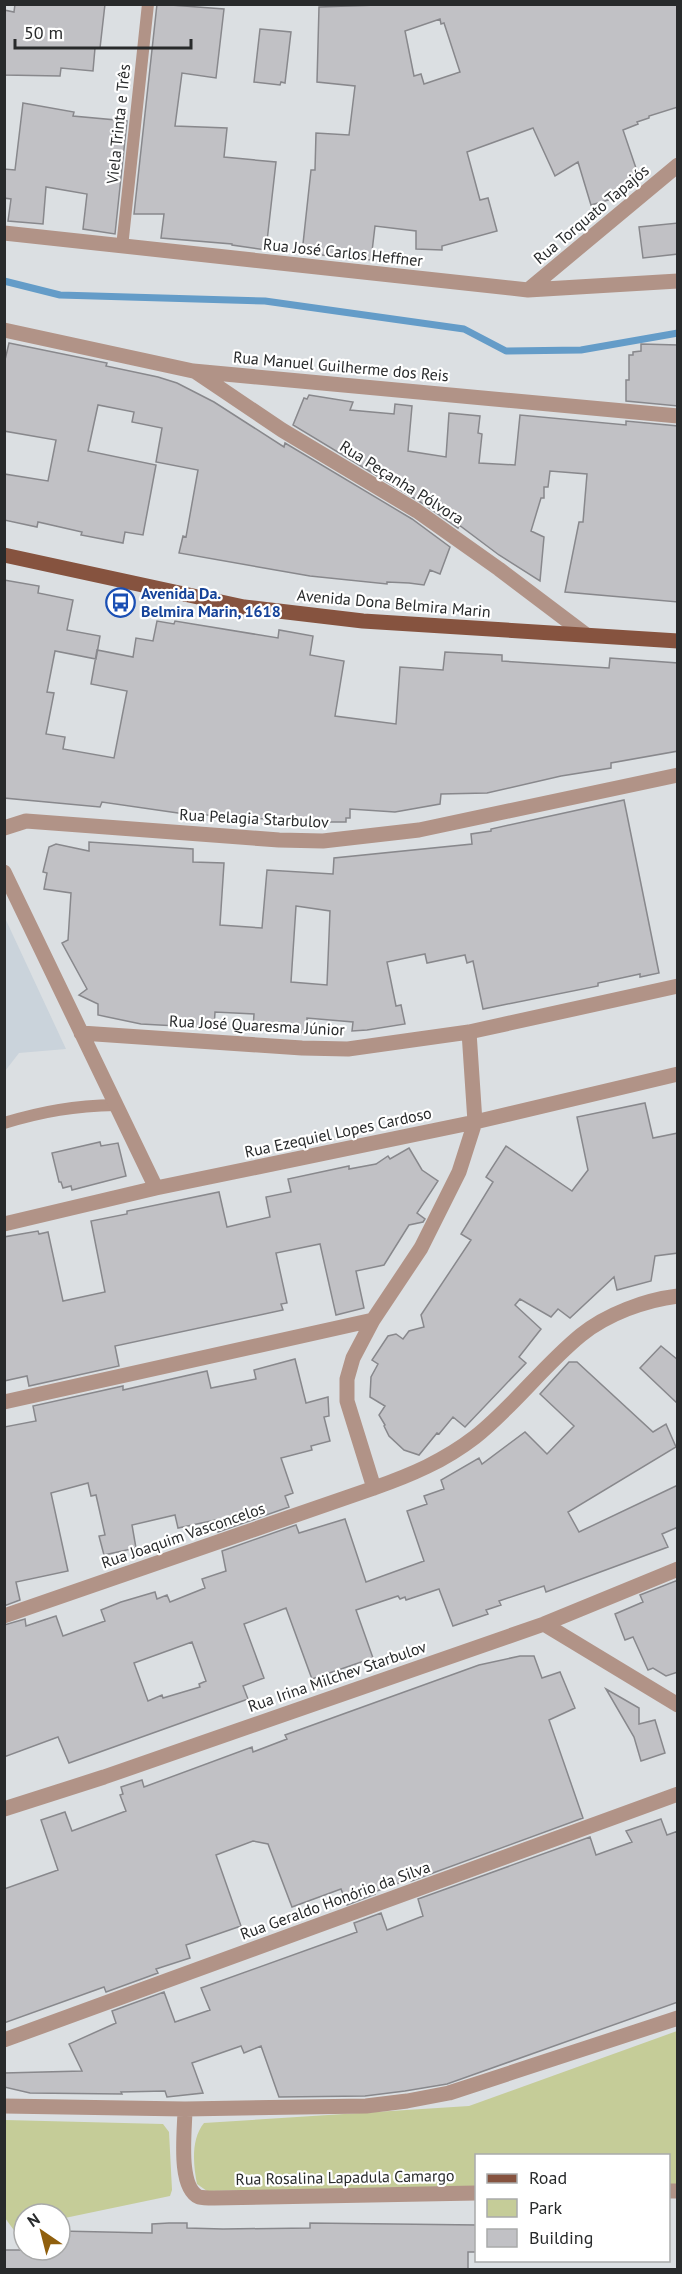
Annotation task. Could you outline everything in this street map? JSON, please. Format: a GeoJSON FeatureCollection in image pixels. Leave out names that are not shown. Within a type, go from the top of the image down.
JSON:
{"type":"FeatureCollection","features":[{"type":"Feature","properties":{"kind":"main road","name":"Avenida Dona Belmira Marin"},"geometry":{"type":"LineString","coordinates":[[4,555],[244,607],[363,621],[678,641]]}},
{"type":"Feature","properties":{"kind":"street","name":"Rua Torquato Tapajós"},"geometry":{"type":"LineString","coordinates":[[528,290],[678,165]]}},
{"type":"Feature","properties":{"kind":"street","name":"Rua José Carlos Heffner"},"geometry":{"type":"LineString","coordinates":[[4,233],[528,290],[678,281]]}},
{"type":"Feature","properties":{"kind":"street","name":"Rua Manuel Guilherme dos Reis"},"geometry":{"type":"LineString","coordinates":[[4,330],[194,371],[678,416]]}},
{"type":"Feature","properties":{"kind":"street","name":"Rua Peçanha Pólvora"},"geometry":{"type":"LineString","coordinates":[[194,371],[282,430],[417,511],[585,634]]}},
{"type":"Feature","properties":{"kind":"street","name":"Rua Pelagia Starbulov"},"geometry":{"type":"LineString","coordinates":[[4,828],[26,821],[279,840],[323,841],[419,830],[678,775]]}},
{"type":"Feature","properties":{"kind":"street"},"geometry":{"type":"LineString","coordinates":[[4,872],[156,1188]]}},
{"type":"Feature","properties":{"kind":"street","name":"Rua José Quaresma Júnior"},"geometry":{"type":"LineString","coordinates":[[81,1034],[302,1048],[348,1048],[469,1032],[678,987]]}},
{"type":"Feature","properties":{"kind":"street"},"geometry":{"type":"LineString","coordinates":[[469,1032],[475,1122],[459,1172],[420,1248],[373,1320],[353,1358],[347,1379],[347,1401],[374,1488],[415,1473],[455,1452],[511,1406],[582,1334],[615,1315],[658,1298],[678,1296]]}},
{"type":"Feature","properties":{"kind":"street","name":"Rua Ezequiel Lopes Cardoso"},"geometry":{"type":"LineString","coordinates":[[4,1224],[156,1188],[475,1122],[678,1074]]}},
{"type":"Feature","properties":{"kind":"street"},"geometry":{"type":"LineString","coordinates":[[4,1402],[373,1320]]}},
{"type":"Feature","properties":{"kind":"street","name":"Rua Joaquim Vasconcelos"},"geometry":{"type":"LineString","coordinates":[[4,1616],[374,1488]]}},
{"type":"Feature","properties":{"kind":"street","name":"Rua Irina Milchev Starbulov"},"geometry":{"type":"LineString","coordinates":[[4,1809],[104,1777],[544,1624],[678,1569]]}},
{"type":"Feature","properties":{"kind":"street"},"geometry":{"type":"LineString","coordinates":[[544,1624],[678,1705]]}},
{"type":"Feature","properties":{"kind":"street","name":"Rua Geraldo Honório da Silva"},"geometry":{"type":"LineString","coordinates":[[4,2040],[678,1794]]}},
{"type":"Feature","properties":{"kind":"street"},"geometry":{"type":"LineString","coordinates":[[4,2106],[185,2109],[366,2106],[406,2102],[449,2093],[678,2018]]}},
{"type":"Feature","properties":{"kind":"street","name":"Rua Rosalina Lapadula Camargo"},"geometry":{"type":"LineString","coordinates":[[185,2109],[184,2170],[191,2189],[199,2196],[214,2198],[475,2193]]}},
{"type":"Feature","properties":{"kind":"lane","name":"Viela Trinta e Três"},"geometry":{"type":"LineString","coordinates":[[122,247],[148,4]]}},
{"type":"Feature","properties":{"kind":"lane"},"geometry":{"type":"LineString","coordinates":[[4,1123],[45,1111],[82,1106],[116,1105]]}},
{"type":"Feature","properties":{"kind":"shaded area"},"geometry":{"type":"Polygon","coordinates":[[[5,918],[66,1049],[19,1053],[5,1071],[5,918]]]}},
{"type":"Feature","properties":{"kind":"green space"},"geometry":{"type":"Polygon","coordinates":[[[677,2031],[677,2186],[670,2186],[670,2154],[475,2154],[475,2186],[207,2191],[197,2184],[195,2144],[204,2123],[469,2106],[677,2031]]]}},
{"type":"Feature","properties":{"kind":"green space"},"geometry":{"type":"Polygon","coordinates":[[[5,2120],[163,2124],[169,2132],[172,2190],[170,2196],[72,2216],[72,2202],[12,2202],[12,2228],[5,2218],[5,2120]]]}},
{"type":"Feature","properties":{"kind":"building"},"geometry":{"type":"Polygon","coordinates":[[[15,4],[105,4],[100,48],[95,48],[93,71],[61,68],[60,76],[4,75],[4,10],[14,12],[15,4]]]}},
{"type":"Feature","properties":{"kind":"building"},"geometry":{"type":"Polygon","coordinates":[[[157,4],[224,9],[216,78],[182,73],[175,126],[227,128],[224,157],[276,162],[266,250],[232,244],[161,238],[164,214],[134,214],[157,4]]]}},
{"type":"Feature","properties":{"kind":"building"},"geometry":{"type":"Polygon","coordinates":[[[408,4],[678,4],[678,107],[649,116],[637,122],[638,124],[623,130],[639,177],[615,198],[591,205],[578,162],[555,176],[533,128],[467,152],[480,200],[488,198],[497,231],[442,246],[442,250],[416,249],[416,231],[375,226],[371,260],[302,253],[311,170],[315,170],[316,133],[349,135],[355,86],[317,82],[319,7],[408,4]],[[440,19],[405,31],[414,76],[421,74],[424,84],[460,72],[444,23],[441,24],[440,19]]]}},
{"type":"Feature","properties":{"kind":"building"},"geometry":{"type":"Polygon","coordinates":[[[260,29],[291,32],[285,83],[281,82],[280,85],[254,82],[260,29]]]}},
{"type":"Feature","properties":{"kind":"building"},"geometry":{"type":"Polygon","coordinates":[[[23,103],[74,112],[73,116],[127,121],[115,234],[83,229],[87,194],[46,187],[43,224],[8,221],[11,199],[4,198],[4,169],[15,170],[23,103]]]}},
{"type":"Feature","properties":{"kind":"building"},"geometry":{"type":"Polygon","coordinates":[[[678,223],[678,254],[643,258],[639,227],[678,223]]]}},
{"type":"Feature","properties":{"kind":"building"},"geometry":{"type":"Polygon","coordinates":[[[9,343],[107,363],[106,366],[158,377],[177,383],[214,402],[284,447],[285,443],[412,519],[450,547],[440,574],[430,570],[424,585],[387,582],[387,584],[310,576],[179,553],[183,536],[186,537],[198,470],[156,462],[162,428],[132,422],[134,412],[98,405],[88,451],[156,465],[143,535],[125,532],[123,543],[81,535],[82,532],[38,522],[37,527],[4,520],[4,474],[48,481],[56,440],[4,431],[4,364],[9,343]]]}},
{"type":"Feature","properties":{"kind":"building"},"geometry":{"type":"Polygon","coordinates":[[[641,344],[678,345],[678,406],[626,401],[629,355],[641,351],[641,344]]]}},
{"type":"Feature","properties":{"kind":"building"},"geometry":{"type":"Polygon","coordinates":[[[309,395],[353,402],[350,410],[394,414],[395,404],[412,406],[408,451],[446,457],[449,413],[480,416],[478,433],[482,434],[479,463],[515,465],[520,415],[626,425],[626,421],[678,426],[678,602],[565,592],[579,522],[583,522],[587,474],[550,471],[548,487],[544,487],[544,498],[541,498],[531,531],[544,537],[540,581],[499,555],[459,525],[458,528],[422,503],[293,425],[304,398],[307,399],[309,395]]]}},
{"type":"Feature","properties":{"kind":"building"},"geometry":{"type":"Polygon","coordinates":[[[4,580],[39,586],[38,593],[73,600],[67,630],[100,636],[98,650],[133,657],[136,638],[153,641],[157,621],[174,624],[175,621],[278,638],[279,630],[313,636],[310,655],[344,661],[335,716],[396,724],[400,667],[443,670],[445,652],[502,655],[502,661],[609,668],[610,658],[678,663],[678,751],[611,763],[611,768],[561,776],[487,793],[441,794],[440,804],[395,812],[350,809],[350,818],[346,818],[346,822],[308,822],[178,813],[102,802],[100,807],[4,798],[4,580]],[[55,651],[47,692],[54,693],[46,734],[65,737],[63,749],[114,758],[127,691],[91,684],[95,659],[55,651]]]}},
{"type":"Feature","properties":{"kind":"building"},"geometry":{"type":"Polygon","coordinates":[[[624,800],[659,973],[640,977],[640,974],[598,983],[598,986],[483,1009],[473,961],[467,963],[465,955],[427,963],[425,954],[387,962],[396,1006],[401,1005],[405,1024],[352,1031],[353,1022],[307,1018],[307,1033],[253,1030],[254,1014],[215,1012],[214,1028],[141,1024],[98,1015],[98,1004],[79,995],[87,989],[62,943],[68,940],[71,893],[44,889],[47,873],[43,872],[49,847],[56,844],[89,851],[89,842],[193,849],[193,862],[224,863],[220,925],[262,928],[267,870],[333,874],[334,858],[472,844],[471,834],[491,831],[491,829],[624,800]],[[296,906],[291,982],[327,985],[330,911],[296,906]]]}},
{"type":"Feature","properties":{"kind":"building"},"geometry":{"type":"Polygon","coordinates":[[[645,1103],[653,1138],[678,1133],[678,1253],[655,1256],[651,1281],[617,1290],[614,1277],[570,1318],[558,1309],[551,1317],[520,1299],[515,1305],[541,1329],[519,1357],[526,1363],[465,1427],[453,1417],[419,1455],[404,1450],[389,1436],[379,1415],[385,1406],[370,1397],[371,1377],[378,1364],[372,1360],[388,1336],[396,1334],[403,1339],[409,1331],[424,1327],[421,1315],[471,1240],[461,1234],[493,1182],[486,1177],[506,1146],[572,1191],[588,1170],[577,1117],[645,1103]]]}},
{"type":"Feature","properties":{"kind":"building"},"geometry":{"type":"Polygon","coordinates":[[[100,1142],[101,1146],[118,1143],[126,1176],[72,1190],[71,1186],[63,1188],[59,1182],[52,1153],[100,1142]]]}},
{"type":"Feature","properties":{"kind":"building"},"geometry":{"type":"Polygon","coordinates":[[[409,1148],[422,1170],[438,1181],[417,1213],[425,1219],[423,1222],[409,1225],[384,1265],[356,1271],[364,1308],[336,1315],[320,1244],[276,1253],[287,1303],[281,1304],[283,1310],[115,1346],[119,1366],[29,1386],[27,1376],[4,1381],[4,1237],[38,1231],[39,1234],[48,1232],[63,1301],[105,1292],[91,1221],[219,1192],[227,1227],[270,1217],[266,1197],[291,1192],[288,1179],[349,1166],[349,1169],[376,1164],[388,1156],[390,1159],[409,1148]]]}},
{"type":"Feature","properties":{"kind":"building"},"geometry":{"type":"Polygon","coordinates":[[[661,1346],[678,1360],[678,1404],[640,1368],[661,1346]]]}},
{"type":"Feature","properties":{"kind":"building"},"geometry":{"type":"Polygon","coordinates":[[[295,1359],[306,1403],[328,1397],[329,1416],[324,1417],[330,1441],[311,1446],[312,1450],[281,1458],[293,1493],[285,1496],[289,1507],[218,1532],[216,1520],[178,1528],[175,1515],[132,1525],[136,1548],[104,1555],[99,1536],[105,1535],[96,1495],[91,1496],[88,1483],[51,1493],[68,1571],[16,1582],[20,1600],[4,1606],[4,1427],[36,1421],[33,1406],[123,1386],[123,1390],[207,1371],[211,1388],[256,1379],[254,1370],[295,1359]]]}},
{"type":"Feature","properties":{"kind":"building"},"geometry":{"type":"Polygon","coordinates":[[[569,1362],[577,1362],[653,1432],[666,1424],[676,1447],[568,1512],[579,1532],[678,1485],[678,1527],[662,1534],[668,1547],[546,1592],[544,1586],[499,1601],[501,1605],[486,1610],[488,1614],[453,1626],[439,1589],[406,1600],[405,1597],[400,1599],[398,1596],[356,1610],[373,1658],[312,1679],[286,1608],[244,1624],[264,1678],[243,1686],[248,1699],[69,1763],[58,1737],[4,1757],[4,1625],[25,1619],[26,1626],[56,1616],[63,1636],[105,1621],[101,1610],[121,1602],[155,1592],[157,1599],[167,1595],[170,1602],[205,1588],[202,1579],[226,1571],[222,1551],[296,1525],[299,1533],[345,1519],[366,1582],[424,1561],[407,1511],[427,1504],[424,1496],[444,1489],[441,1480],[479,1458],[482,1464],[525,1432],[547,1454],[574,1426],[540,1394],[569,1362]],[[192,1642],[134,1663],[148,1701],[162,1695],[163,1698],[200,1687],[199,1684],[206,1681],[192,1642]]]}},
{"type":"Feature","properties":{"kind":"building"},"geometry":{"type":"Polygon","coordinates":[[[678,1580],[678,1672],[666,1676],[653,1668],[648,1670],[633,1637],[625,1640],[615,1614],[643,1602],[640,1595],[678,1580]]]}},
{"type":"Feature","properties":{"kind":"building"},"geometry":{"type":"Polygon","coordinates":[[[520,1656],[534,1656],[542,1678],[560,1672],[575,1708],[549,1720],[583,1818],[411,1881],[410,1879],[374,1892],[375,1894],[347,1905],[341,1889],[292,1907],[268,1844],[253,1841],[216,1855],[241,1926],[186,1945],[190,1958],[156,1969],[158,1973],[106,1992],[104,1987],[4,2023],[4,1889],[58,1870],[41,1820],[65,1812],[72,1831],[126,1811],[120,1795],[123,1794],[121,1787],[142,1780],[144,1787],[252,1747],[253,1752],[287,1739],[285,1735],[479,1665],[520,1656]]]}},
{"type":"Feature","properties":{"kind":"building"},"geometry":{"type":"Polygon","coordinates":[[[606,1689],[639,1708],[639,1724],[655,1720],[665,1753],[641,1761],[634,1737],[606,1689]]]}},
{"type":"Feature","properties":{"kind":"building"},"geometry":{"type":"Polygon","coordinates":[[[661,1819],[667,1835],[678,1831],[678,2002],[447,2084],[405,2091],[365,2096],[279,2097],[261,2046],[244,2053],[241,2046],[192,2063],[203,2093],[167,2097],[165,2091],[121,2092],[122,2094],[30,2093],[4,2087],[4,2073],[82,2071],[69,2044],[116,2023],[112,2011],[164,1992],[175,2022],[210,2010],[201,1988],[357,1932],[354,1923],[381,1913],[387,1930],[423,1916],[418,1899],[590,1837],[596,1855],[632,1842],[626,1831],[661,1819]]]}},
{"type":"Feature","properties":{"kind":"building"},"geometry":{"type":"Polygon","coordinates":[[[169,2223],[187,2223],[187,2228],[223,2229],[310,2228],[310,2223],[475,2225],[475,2252],[468,2252],[468,2270],[4,2270],[4,2250],[12,2250],[12,2262],[72,2262],[72,2231],[152,2233],[152,2224],[169,2223]]]}},
{"type":"Feature","properties":{"kind":"waterway"},"geometry":{"type":"LineString","coordinates":[[4,281],[60,295],[265,301],[464,329],[506,351],[581,350],[678,333]]}},
{"type":"Feature","properties":{"kind":"place","name":"Avenida Da. Belmira Marin, 1618"},"geometry":{"type":"Point","coordinates":[120,602]}}]}
